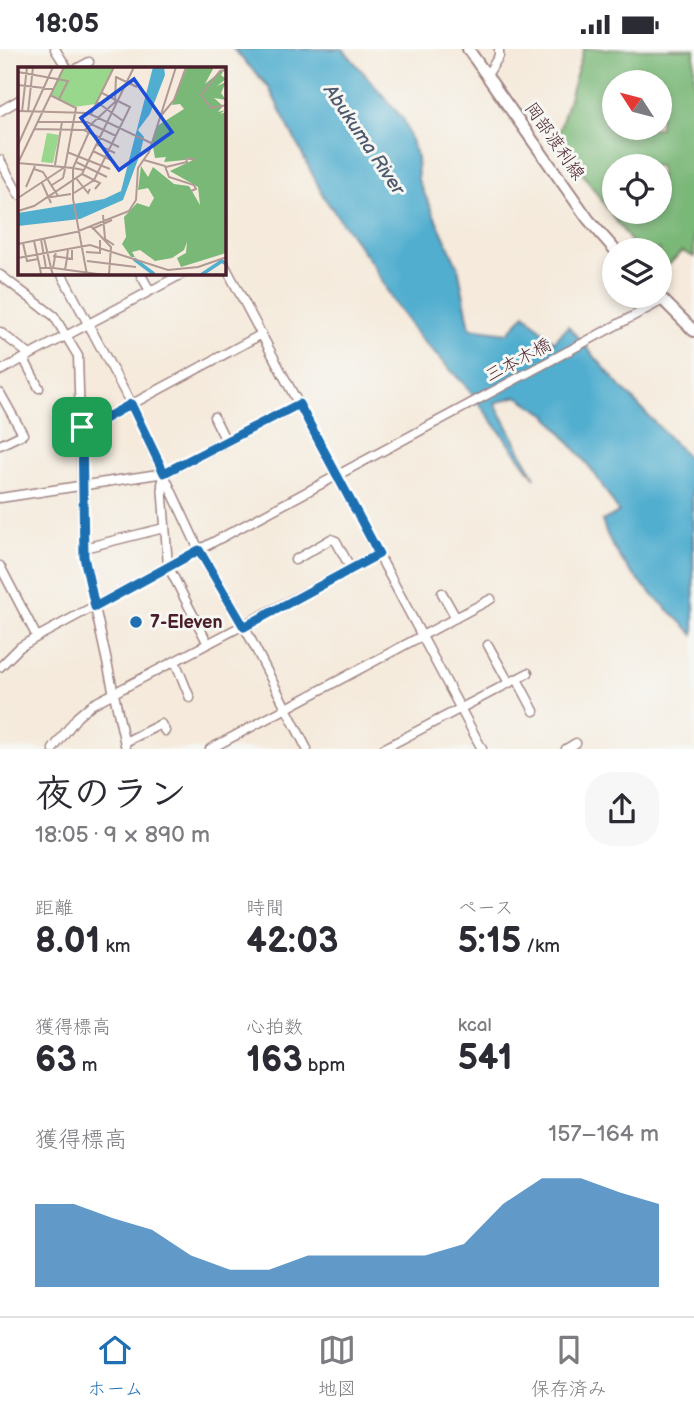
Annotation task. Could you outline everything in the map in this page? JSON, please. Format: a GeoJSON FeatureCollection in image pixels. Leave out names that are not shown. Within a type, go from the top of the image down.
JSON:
{"type":"FeatureCollection","features":[{"type":"Feature","properties":{"kind":"main road","name":"岡部渡利線"},"geometry":{"type":"LineString","coordinates":[[468,49],[588,219],[605,238]]}},
{"type":"Feature","properties":{"kind":"main road"},"geometry":{"type":"LineString","coordinates":[[671,308],[694,331]]}},
{"type":"Feature","properties":{"kind":"street"},"geometry":{"type":"LineString","coordinates":[[55,49],[66,67]]}},
{"type":"Feature","properties":{"kind":"street"},"geometry":{"type":"LineString","coordinates":[[487,75],[499,56],[499,49]]}},
{"type":"Feature","properties":{"kind":"street"},"geometry":{"type":"LineString","coordinates":[[80,67],[89,62]]}},
{"type":"Feature","properties":{"kind":"street"},"geometry":{"type":"LineString","coordinates":[[0,111],[18,101]]}},
{"type":"Feature","properties":{"kind":"street"},"geometry":{"type":"LineString","coordinates":[[0,160],[18,193]]}},
{"type":"Feature","properties":{"kind":"street"},"geometry":{"type":"LineString","coordinates":[[11,179],[18,176]]}},
{"type":"Feature","properties":{"kind":"street"},"geometry":{"type":"LineString","coordinates":[[226,268],[482,749]]}},
{"type":"Feature","properties":{"kind":"street"},"geometry":{"type":"LineString","coordinates":[[0,275],[48,309],[78,356],[84,548],[125,746],[161,724],[165,731]]}},
{"type":"Feature","properties":{"kind":"street"},"geometry":{"type":"LineString","coordinates":[[62,275],[131,404],[199,550],[244,627],[307,749]]}},
{"type":"Feature","properties":{"kind":"street"},"geometry":{"type":"LineString","coordinates":[[141,275],[150,291]]}},
{"type":"Feature","properties":{"kind":"street"},"geometry":{"type":"LineString","coordinates":[[0,371],[180,275]]}},
{"type":"Feature","properties":{"kind":"street","name":"三本木橋"},"geometry":{"type":"LineString","coordinates":[[0,667],[37,637],[643,308]]}},
{"type":"Feature","properties":{"kind":"street"},"geometry":{"type":"LineString","coordinates":[[0,332],[27,357],[39,388]]}},
{"type":"Feature","properties":{"kind":"street"},"geometry":{"type":"LineString","coordinates":[[82,427],[97,423],[262,334]]}},
{"type":"Feature","properties":{"kind":"street"},"geometry":{"type":"LineString","coordinates":[[0,393],[23,434],[0,445]]}},
{"type":"Feature","properties":{"kind":"street"},"geometry":{"type":"LineString","coordinates":[[0,498],[164,473],[299,404]]}},
{"type":"Feature","properties":{"kind":"street"},"geometry":{"type":"LineString","coordinates":[[214,417],[226,441]]}},
{"type":"Feature","properties":{"kind":"street"},"geometry":{"type":"LineString","coordinates":[[164,473],[162,484],[168,566],[208,644]]}},
{"type":"Feature","properties":{"kind":"street"},"geometry":{"type":"LineString","coordinates":[[84,548],[164,528]]}},
{"type":"Feature","properties":{"kind":"street"},"geometry":{"type":"LineString","coordinates":[[295,560],[331,539],[336,541],[351,569]]}},
{"type":"Feature","properties":{"kind":"street"},"geometry":{"type":"LineString","coordinates":[[53,749],[76,717],[114,693],[379,554]]}},
{"type":"Feature","properties":{"kind":"street"},"geometry":{"type":"LineString","coordinates":[[0,566],[37,637]]}},
{"type":"Feature","properties":{"kind":"street"},"geometry":{"type":"LineString","coordinates":[[442,593],[456,618]]}},
{"type":"Feature","properties":{"kind":"street"},"geometry":{"type":"LineString","coordinates":[[210,749],[491,599]]}},
{"type":"Feature","properties":{"kind":"street"},"geometry":{"type":"LineString","coordinates":[[488,645],[534,711]]}},
{"type":"Feature","properties":{"kind":"street"},"geometry":{"type":"LineString","coordinates":[[0,651],[7,659]]}},
{"type":"Feature","properties":{"kind":"street"},"geometry":{"type":"LineString","coordinates":[[175,661],[190,698]]}},
{"type":"Feature","properties":{"kind":"street"},"geometry":{"type":"LineString","coordinates":[[383,749],[528,673]]}},
{"type":"Feature","properties":{"kind":"street"},"geometry":{"type":"LineString","coordinates":[[566,749],[576,743]]}},
{"type":"Feature","properties":{"kind":"green space"},"geometry":{"type":"Polygon","coordinates":[[[584,49],[694,49],[694,257],[682,251],[672,261],[672,238],[628,238],[618,224],[672,224],[672,154],[602,154],[602,201],[557,138],[584,49]]]}},
{"type":"Feature","properties":{"kind":"water","name":"Abukuma River"},"geometry":{"type":"Polygon","coordinates":[[[233,49],[343,49],[404,120],[417,158],[418,180],[458,267],[470,328],[508,333],[525,314],[554,342],[568,326],[692,462],[694,635],[641,583],[618,554],[602,521],[619,512],[593,471],[547,415],[517,396],[495,403],[535,478],[465,385],[420,338],[393,301],[373,265],[325,199],[268,86],[233,49]]]}},
{"type":"Feature","properties":{"kind":"place","name":"7-Eleven"},"geometry":{"type":"Point","coordinates":[136,622]}},
{"type":"Feature","properties":{"kind":"route"},"geometry":{"type":"LineString","coordinates":[[131,404],[164,473],[299,404],[379,554],[244,627],[199,550],[95,607],[84,557],[82,427],[97,423],[131,404]]}}]}
